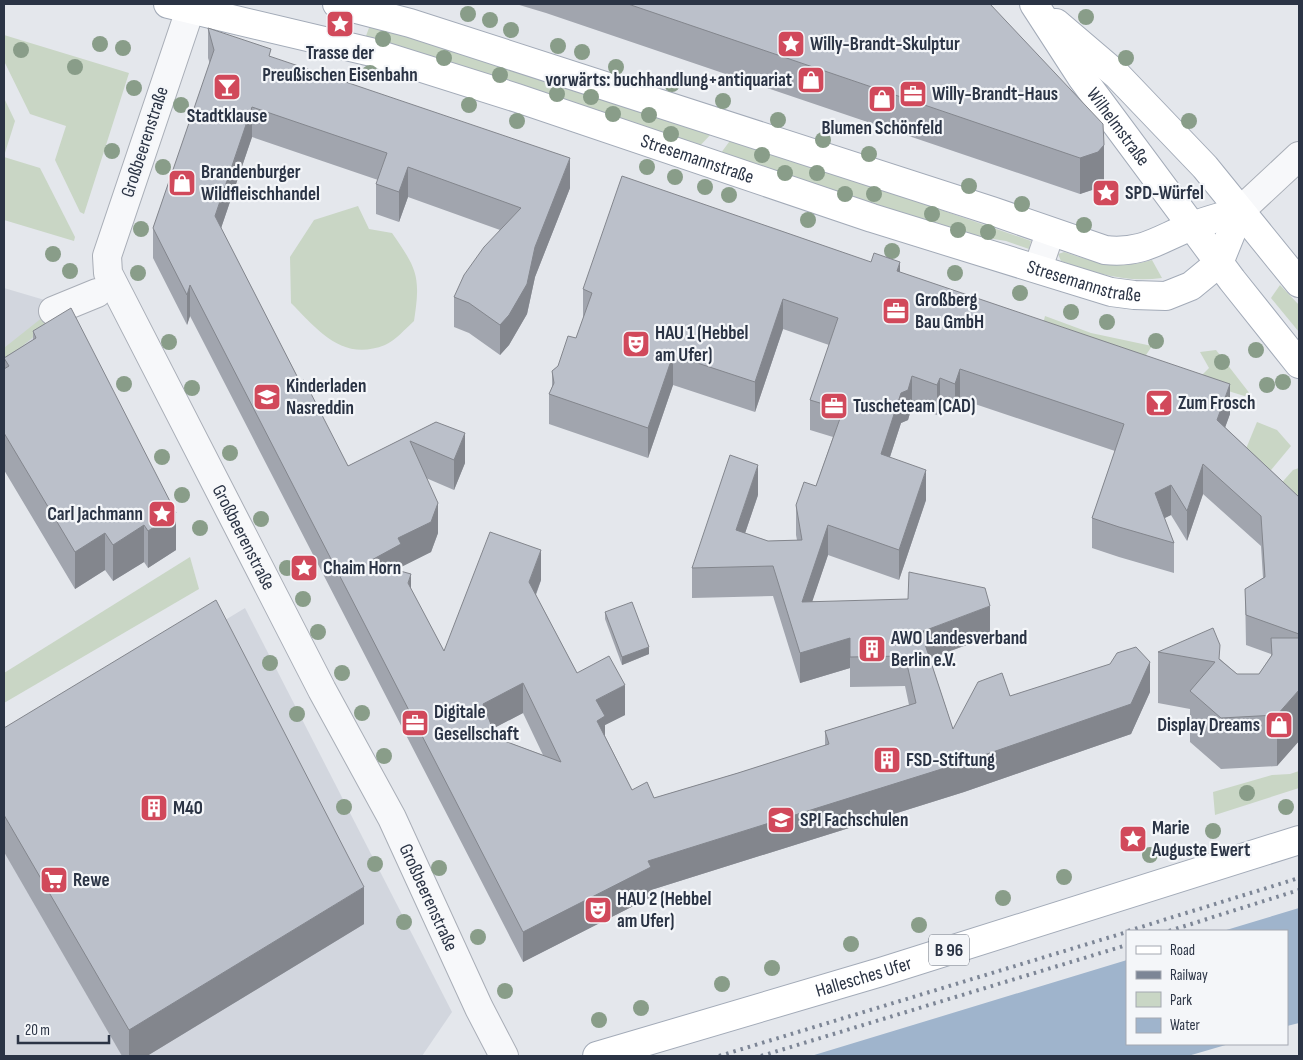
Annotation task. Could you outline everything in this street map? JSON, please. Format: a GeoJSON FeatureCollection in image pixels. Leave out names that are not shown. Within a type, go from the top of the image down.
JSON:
{"type":"FeatureCollection","features":[{"type":"Feature","properties":{"kind":"main road","name":"Stresemannstraße"},"geometry":{"type":"LineString","coordinates":[[337,4],[420,26],[983,208],[1050,233],[1105,250],[1121,252],[1144,248],[1192,226],[1240,211]]}},
{"type":"Feature","properties":{"kind":"main road","name":"Wilhelmstraße"},"geometry":{"type":"LineString","coordinates":[[1034,4],[1117,75],[1204,167],[1299,283]]}},
{"type":"Feature","properties":{"kind":"main road","name":"Wilhelmstraße"},"geometry":{"type":"LineString","coordinates":[[1034,4],[1082,78],[1219,263],[1299,364]]}},
{"type":"Feature","properties":{"kind":"main road","name":"Stresemannstraße"},"geometry":{"type":"LineString","coordinates":[[183,6],[371,52],[517,98],[872,218],[1111,292],[1158,296],[1175,294],[1190,286],[1219,263]]}},
{"type":"Feature","properties":{"kind":"main road"},"geometry":{"type":"LineString","coordinates":[[1219,263],[1240,211]]}},
{"type":"Feature","properties":{"kind":"main road","name":"Hallesches Ufer"},"geometry":{"type":"LineString","coordinates":[[597,1056],[881,972],[1299,840]]}},
{"type":"Feature","properties":{"kind":"street","name":"Großbeerenstraße"},"geometry":{"type":"LineString","coordinates":[[183,6],[107,256],[108,273],[322,690],[392,818],[479,1008],[504,1056]]}},
{"type":"Feature","properties":{"kind":"street"},"geometry":{"type":"LineString","coordinates":[[1240,211],[1299,156]]}},
{"type":"Feature","properties":{"kind":"street"},"geometry":{"type":"LineString","coordinates":[[1038,268],[1050,233]]}},
{"type":"Feature","properties":{"kind":"street"},"geometry":{"type":"LineString","coordinates":[[53,311],[97,293]]}},
{"type":"Feature","properties":{"kind":"shaded area"},"geometry":{"type":"Polygon","coordinates":[[[4,288],[48,301],[64,332],[4,382],[4,288]]]}},
{"type":"Feature","properties":{"kind":"shaded area","name":"M40"},"geometry":{"type":"Polygon","coordinates":[[[245,608],[452,1012],[422,1056],[4,1056],[4,754],[245,608]]]}},
{"type":"Feature","properties":{"kind":"green space"},"geometry":{"type":"Polygon","coordinates":[[[372,20],[712,133],[696,150],[364,41],[372,20]]]}},
{"type":"Feature","properties":{"kind":"green space"},"geometry":{"type":"Polygon","coordinates":[[[4,35],[129,73],[84,214],[80,212],[55,160],[66,126],[30,114],[4,61],[4,35]]]}},
{"type":"Feature","properties":{"kind":"green space"},"geometry":{"type":"Polygon","coordinates":[[[4,98],[15,121],[4,156],[4,98]]]}},
{"type":"Feature","properties":{"kind":"green space"},"geometry":{"type":"Polygon","coordinates":[[[732,138],[1031,241],[1029,249],[1006,241],[927,228],[718,157],[732,138]]]}},
{"type":"Feature","properties":{"kind":"green space"},"geometry":{"type":"Polygon","coordinates":[[[4,157],[40,168],[75,237],[74,241],[4,220],[4,157]]]}},
{"type":"Feature","properties":{"kind":"green space"},"geometry":{"type":"Polygon","coordinates":[[[358,206],[369,229],[392,233],[412,265],[417,283],[414,321],[389,343],[370,349],[356,349],[332,341],[321,333],[291,303],[290,257],[314,220],[358,206]]]}},
{"type":"Feature","properties":{"kind":"green space"},"geometry":{"type":"Polygon","coordinates":[[[1064,252],[1107,264],[1129,264],[1152,260],[1162,278],[1123,278],[1098,273],[1061,261],[1058,254],[1064,252]]]}},
{"type":"Feature","properties":{"kind":"green space"},"geometry":{"type":"Polygon","coordinates":[[[1280,285],[1299,305],[1299,332],[1271,298],[1280,285]]]}},
{"type":"Feature","properties":{"kind":"green space"},"geometry":{"type":"Polygon","coordinates":[[[48,313],[54,320],[4,361],[4,348],[48,313]]]}},
{"type":"Feature","properties":{"kind":"green space"},"geometry":{"type":"Polygon","coordinates":[[[1045,316],[1091,333],[1152,346],[1144,358],[1043,324],[1045,316]]]}},
{"type":"Feature","properties":{"kind":"green space"},"geometry":{"type":"Polygon","coordinates":[[[1216,350],[1254,399],[1196,381],[1209,368],[1200,352],[1216,350]]]}},
{"type":"Feature","properties":{"kind":"green space"},"geometry":{"type":"Polygon","coordinates":[[[1257,422],[1277,430],[1291,446],[1266,476],[1243,456],[1257,422]]]}},
{"type":"Feature","properties":{"kind":"green space"},"geometry":{"type":"Polygon","coordinates":[[[1299,468],[1299,507],[1277,488],[1293,470],[1299,468]]]}},
{"type":"Feature","properties":{"kind":"green space"},"geometry":{"type":"Polygon","coordinates":[[[190,557],[199,589],[4,703],[4,673],[190,557]]]}},
{"type":"Feature","properties":{"kind":"green space"},"geometry":{"type":"Polygon","coordinates":[[[1299,771],[1299,788],[1215,815],[1213,792],[1272,775],[1290,774],[1299,771]]]}},
{"type":"Feature","properties":{"kind":"water"},"geometry":{"type":"Polygon","coordinates":[[[1299,908],[1299,1023],[1288,1026],[1288,930],[1226,930],[1299,908]]]}},
{"type":"Feature","properties":{"kind":"water"},"geometry":{"type":"Polygon","coordinates":[[[1126,960],[1126,1045],[1226,1045],[1188,1056],[811,1056],[1126,960]]]}},
{"type":"Feature","properties":{"kind":"building","name":"Willy-Brandt-Haus"},"geometry":{"type":"Polygon","coordinates":[[[628,4],[990,4],[1103,124],[1104,145],[1098,152],[1080,158],[628,4]]]}},
{"type":"Feature","properties":{"kind":"building"},"geometry":{"type":"Polygon","coordinates":[[[208,28],[271,49],[269,56],[570,158],[535,247],[527,284],[509,315],[500,325],[469,303],[454,297],[464,275],[484,247],[521,208],[408,167],[399,192],[376,184],[387,153],[252,107],[215,216],[300,382],[304,380],[348,466],[436,422],[465,433],[454,460],[410,441],[438,503],[431,522],[398,538],[401,544],[368,562],[411,574],[408,583],[444,651],[490,532],[541,550],[529,582],[577,673],[609,656],[625,685],[596,700],[605,716],[597,721],[632,790],[647,782],[654,798],[738,773],[829,744],[825,731],[916,703],[905,656],[850,657],[850,638],[800,653],[773,566],[692,568],[730,455],[758,465],[736,530],[768,541],[802,540],[796,505],[804,482],[816,486],[843,410],[810,400],[838,318],[783,299],[755,382],[673,355],[648,428],[549,394],[554,383],[552,371],[558,366],[568,336],[576,338],[592,293],[583,289],[622,176],[871,262],[874,253],[900,262],[897,271],[1230,384],[1217,420],[1299,497],[1299,634],[1246,615],[1245,589],[1265,577],[1261,516],[1203,464],[1187,511],[1171,485],[1155,493],[1174,543],[1119,527],[1092,518],[1124,424],[960,369],[955,384],[940,378],[937,385],[912,376],[908,390],[901,393],[881,454],[926,470],[899,550],[828,525],[802,602],[908,599],[909,572],[985,588],[990,606],[921,632],[953,729],[978,682],[1002,673],[1010,696],[1110,664],[1117,653],[1136,647],[1150,662],[1131,704],[964,762],[648,861],[651,867],[523,932],[190,285],[187,295],[153,228],[214,50],[208,28]],[[523,683],[483,704],[499,739],[561,762],[523,683]]]}},
{"type":"Feature","properties":{"kind":"building"},"geometry":{"type":"Polygon","coordinates":[[[71,308],[176,513],[148,531],[144,525],[113,545],[105,533],[75,552],[4,433],[4,369],[9,366],[4,358],[36,338],[33,331],[71,308]]]}},
{"type":"Feature","properties":{"kind":"building","name":"M40"},"geometry":{"type":"Polygon","coordinates":[[[216,600],[364,887],[129,1030],[4,815],[4,728],[216,600]]]}},
{"type":"Feature","properties":{"kind":"building"},"geometry":{"type":"Polygon","coordinates":[[[632,602],[649,647],[622,657],[605,612],[632,602]]]}},
{"type":"Feature","properties":{"kind":"building"},"geometry":{"type":"Polygon","coordinates":[[[1213,628],[1220,645],[1219,659],[1237,674],[1259,674],[1272,655],[1271,638],[1299,638],[1299,690],[1277,715],[1221,718],[1190,691],[1215,662],[1158,652],[1213,628]]]}},
{"type":"Feature","properties":{"kind":"railway"},"geometry":{"type":"LineString","coordinates":[[1131,930],[1299,878]]}},
{"type":"Feature","properties":{"kind":"railway"},"geometry":{"type":"LineString","coordinates":[[1172,930],[1299,890]]}},
{"type":"Feature","properties":{"kind":"railway"},"geometry":{"type":"LineString","coordinates":[[719,1056],[1126,932]]}},
{"type":"Feature","properties":{"kind":"railway"},"geometry":{"type":"LineString","coordinates":[[761,1056],[1126,945]]}},
{"type":"Feature","properties":{"kind":"place","name":"Trasse der Preußischen Eisenbahn"},"geometry":{"type":"Point","coordinates":[340,24]}},
{"type":"Feature","properties":{"kind":"place","name":"Willy-Brandt-Skulptur"},"geometry":{"type":"Point","coordinates":[791,44]}},
{"type":"Feature","properties":{"kind":"place","name":"vorwärts: buchhandlung+antiquariat"},"geometry":{"type":"Point","coordinates":[811,80]}},
{"type":"Feature","properties":{"kind":"place","name":"Stadtklause"},"geometry":{"type":"Point","coordinates":[227,87]}},
{"type":"Feature","properties":{"kind":"place","name":"Willy-Brandt-Haus"},"geometry":{"type":"Point","coordinates":[913,94]}},
{"type":"Feature","properties":{"kind":"place","name":"Blumen Schönfeld"},"geometry":{"type":"Point","coordinates":[882,99]}},
{"type":"Feature","properties":{"kind":"place","name":"Brandenburger Wildfleischhandel"},"geometry":{"type":"Point","coordinates":[182,183]}},
{"type":"Feature","properties":{"kind":"place","name":"SPD-Würfel"},"geometry":{"type":"Point","coordinates":[1106,193]}},
{"type":"Feature","properties":{"kind":"place","name":"Großberg Bau GmbH"},"geometry":{"type":"Point","coordinates":[896,311]}},
{"type":"Feature","properties":{"kind":"place","name":"HAU 1 (Hebbel am Ufer)"},"geometry":{"type":"Point","coordinates":[636,344]}},
{"type":"Feature","properties":{"kind":"place","name":"Kinderladen Nasreddin"},"geometry":{"type":"Point","coordinates":[267,397]}},
{"type":"Feature","properties":{"kind":"place","name":"Zum Frosch"},"geometry":{"type":"Point","coordinates":[1159,403]}},
{"type":"Feature","properties":{"kind":"place","name":"Tuscheteam (CAD)"},"geometry":{"type":"Point","coordinates":[834,406]}},
{"type":"Feature","properties":{"kind":"place","name":"Carl Jachmann"},"geometry":{"type":"Point","coordinates":[162,514]}},
{"type":"Feature","properties":{"kind":"place","name":"Chaim Horn"},"geometry":{"type":"Point","coordinates":[304,568]}},
{"type":"Feature","properties":{"kind":"place","name":"AWO Landesverband Berlin e.V."},"geometry":{"type":"Point","coordinates":[872,649]}},
{"type":"Feature","properties":{"kind":"place","name":"Digitale Gesellschaft"},"geometry":{"type":"Point","coordinates":[415,723]}},
{"type":"Feature","properties":{"kind":"place","name":"Display Dreams"},"geometry":{"type":"Point","coordinates":[1279,725]}},
{"type":"Feature","properties":{"kind":"place","name":"FSD-Stiftung"},"geometry":{"type":"Point","coordinates":[887,760]}},
{"type":"Feature","properties":{"kind":"place","name":"M40"},"geometry":{"type":"Point","coordinates":[154,808]}},
{"type":"Feature","properties":{"kind":"place","name":"SPI Fachschulen"},"geometry":{"type":"Point","coordinates":[781,820]}},
{"type":"Feature","properties":{"kind":"place","name":"Marie Auguste Ewert"},"geometry":{"type":"Point","coordinates":[1133,839]}},
{"type":"Feature","properties":{"kind":"place","name":"Rewe"},"geometry":{"type":"Point","coordinates":[54,880]}},
{"type":"Feature","properties":{"kind":"place","name":"HAU 2 (Hebbel am Ufer)"},"geometry":{"type":"Point","coordinates":[598,910]}}]}
